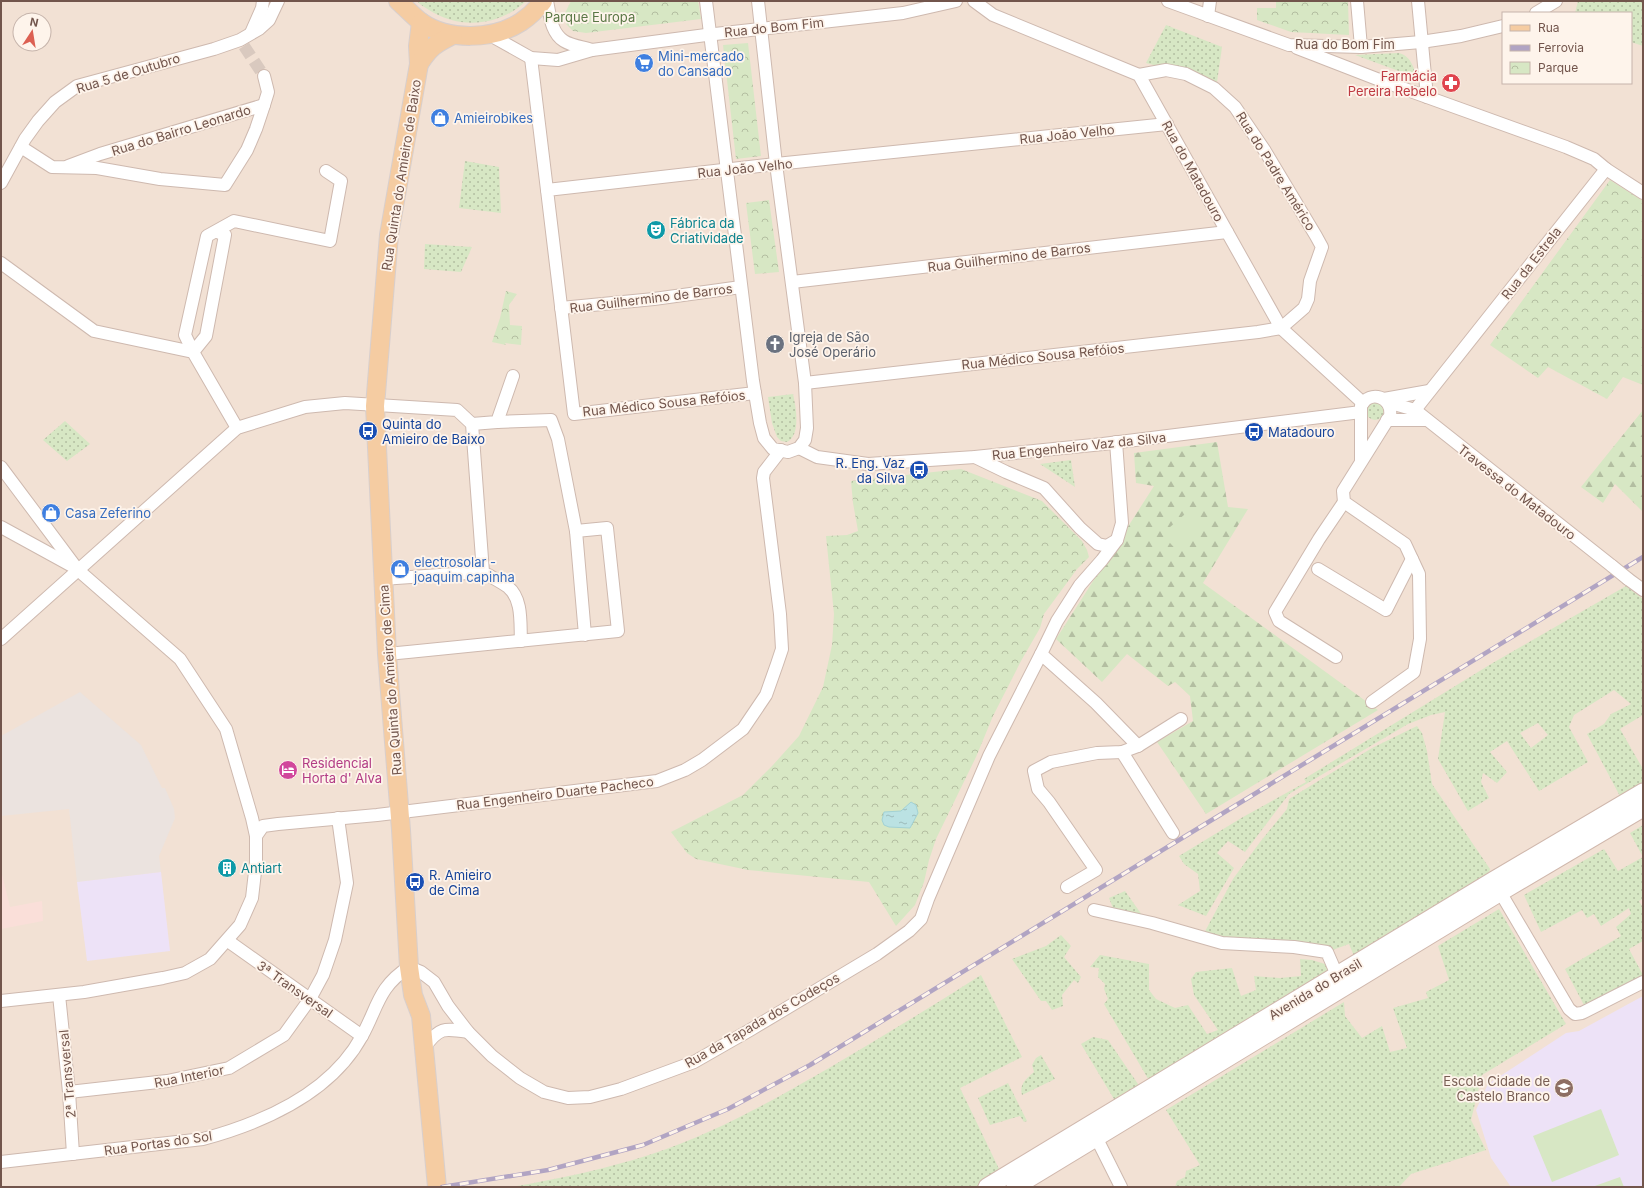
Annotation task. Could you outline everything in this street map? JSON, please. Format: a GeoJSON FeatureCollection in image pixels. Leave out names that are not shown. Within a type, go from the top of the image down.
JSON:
{"type":"FeatureCollection","features":[{"type":"Feature","properties":{"kind":"main road"},"geometry":{"type":"LineString","coordinates":[[398,1],[421,22],[436,30],[460,36],[490,34],[520,23],[543,1]]}},
{"type":"Feature","properties":{"kind":"main road","name":"Rua Quinta do Amieiro de Baixo"},"geometry":{"type":"LineString","coordinates":[[375,406],[389,235],[419,64],[418,46],[421,22]]}},
{"type":"Feature","properties":{"kind":"main road","name":"Rua Quinta do Amieiro de Baixo"},"geometry":{"type":"LineString","coordinates":[[419,64],[429,49],[453,34]]}},
{"type":"Feature","properties":{"kind":"main road","name":"Rua Quinta do Amieiro de Cima"},"geometry":{"type":"LineString","coordinates":[[375,406],[382,579],[400,811],[409,967],[413,994]]}},
{"type":"Feature","properties":{"kind":"main road","name":"Avenida do Brasil"},"geometry":{"type":"LineString","coordinates":[[987,1187],[1093,1131],[1497,886],[1643,792]]}},
{"type":"Feature","properties":{"kind":"main road","name":"Avenida do Brasil"},"geometry":{"type":"LineString","coordinates":[[1015,1187],[1093,1131],[1337,975],[1497,886],[1643,808]]}},
{"type":"Feature","properties":{"kind":"main road"},"geometry":{"type":"LineString","coordinates":[[413,994],[421,1016],[437,1187]]}},
{"type":"Feature","properties":{"kind":"main road"},"geometry":{"type":"LineString","coordinates":[[413,994],[411,1016],[428,1187]]}},
{"type":"Feature","properties":{"kind":"street"},"geometry":{"type":"LineString","coordinates":[[245,40],[262,8],[263,1]]}},
{"type":"Feature","properties":{"kind":"street","name":"Rua 5 de Outubro"},"geometry":{"type":"LineString","coordinates":[[1,183],[5,167],[38,122],[55,102],[77,86],[245,40],[269,20],[278,1]]}},
{"type":"Feature","properties":{"kind":"street","name":"Rua do Bom Fim"},"geometry":{"type":"LineString","coordinates":[[547,1],[552,25],[561,38],[565,42],[592,50]]}},
{"type":"Feature","properties":{"kind":"street"},"geometry":{"type":"LineString","coordinates":[[706,1],[741,287],[760,423],[764,438],[773,449],[788,452],[798,448],[805,440],[808,428],[805,383],[776,164],[758,1]]}},
{"type":"Feature","properties":{"kind":"street","name":"Rua do Bom Fim"},"geometry":{"type":"LineString","coordinates":[[490,34],[531,58],[558,60],[592,50],[956,1]]}},
{"type":"Feature","properties":{"kind":"street"},"geometry":{"type":"LineString","coordinates":[[974,1],[993,15],[1139,75]]}},
{"type":"Feature","properties":{"kind":"street","name":"Rua do Bom Fim"},"geometry":{"type":"LineString","coordinates":[[1168,1],[1289,45],[1361,47],[1421,42],[1461,36],[1502,26]]}},
{"type":"Feature","properties":{"kind":"street"},"geometry":{"type":"LineString","coordinates":[[1208,16],[1210,1]]}},
{"type":"Feature","properties":{"kind":"street"},"geometry":{"type":"LineString","coordinates":[[1357,1],[1361,47]]}},
{"type":"Feature","properties":{"kind":"street"},"geometry":{"type":"LineString","coordinates":[[1418,1],[1427,97]]}},
{"type":"Feature","properties":{"kind":"street"},"geometry":{"type":"LineString","coordinates":[[1538,12],[1556,1]]}},
{"type":"Feature","properties":{"kind":"street"},"geometry":{"type":"LineString","coordinates":[[1289,45],[1377,79],[1566,147],[1594,159],[1606,169],[1643,193]]}},
{"type":"Feature","properties":{"kind":"street"},"geometry":{"type":"LineString","coordinates":[[531,58],[561,308]]}},
{"type":"Feature","properties":{"kind":"street","name":"Rua do Padre Américo"},"geometry":{"type":"LineString","coordinates":[[1139,75],[1166,70],[1186,74],[1214,88],[1236,107],[1265,151],[1316,236],[1322,247],[1310,281],[1308,299],[1304,308],[1281,328]]}},
{"type":"Feature","properties":{"kind":"street","name":"Rua do Matadouro"},"geometry":{"type":"LineString","coordinates":[[1139,75],[1281,328],[1362,411]]}},
{"type":"Feature","properties":{"kind":"street"},"geometry":{"type":"LineString","coordinates":[[264,76],[268,92],[264,105]]}},
{"type":"Feature","properties":{"kind":"street","name":"Rua do Bairro Leonardo"},"geometry":{"type":"LineString","coordinates":[[68,166],[97,168],[160,179],[225,185],[247,150],[256,130],[264,105]]}},
{"type":"Feature","properties":{"kind":"street","name":"Rua do Bairro Leonardo"},"geometry":{"type":"LineString","coordinates":[[68,166],[100,154],[264,105]]}},
{"type":"Feature","properties":{"kind":"street","name":"Rua João Velho"},"geometry":{"type":"LineString","coordinates":[[547,190],[776,164],[1167,124]]}},
{"type":"Feature","properties":{"kind":"street"},"geometry":{"type":"LineString","coordinates":[[21,147],[52,166],[68,166]]}},
{"type":"Feature","properties":{"kind":"street","name":"Rua da Estrela"},"geometry":{"type":"LineString","coordinates":[[1415,410],[1606,169]]}},
{"type":"Feature","properties":{"kind":"street"},"geometry":{"type":"LineString","coordinates":[[237,428],[185,336],[207,236],[217,232],[234,221],[330,241],[341,181],[326,171]]}},
{"type":"Feature","properties":{"kind":"street"},"geometry":{"type":"LineString","coordinates":[[193,352],[206,336],[214,296],[225,235],[217,232]]}},
{"type":"Feature","properties":{"kind":"street","name":"Rua Guilhermino de Barros"},"geometry":{"type":"LineString","coordinates":[[792,282],[1227,232]]}},
{"type":"Feature","properties":{"kind":"street"},"geometry":{"type":"LineString","coordinates":[[1,263],[94,331],[193,352]]}},
{"type":"Feature","properties":{"kind":"street","name":"Rua Guilhermino de Barros"},"geometry":{"type":"LineString","coordinates":[[561,308],[654,299],[741,287]]}},
{"type":"Feature","properties":{"kind":"street","name":"Rua Médico Sousa Refóios"},"geometry":{"type":"LineString","coordinates":[[561,308],[574,414],[755,393]]}},
{"type":"Feature","properties":{"kind":"street","name":"Rua Médico Sousa Refóios"},"geometry":{"type":"LineString","coordinates":[[805,383],[1258,332],[1281,328]]}},
{"type":"Feature","properties":{"kind":"street"},"geometry":{"type":"LineString","coordinates":[[497,422],[513,376]]}},
{"type":"Feature","properties":{"kind":"street"},"geometry":{"type":"LineString","coordinates":[[1361,462],[1362,411],[1366,400],[1374,396],[1386,400],[1429,392]]}},
{"type":"Feature","properties":{"kind":"street"},"geometry":{"type":"LineString","coordinates":[[1336,657],[1279,621],[1275,612],[1319,539],[1344,502],[1344,491],[1386,421],[1390,410],[1386,400]]}},
{"type":"Feature","properties":{"kind":"street","name":"Travessa do Matadouro"},"geometry":{"type":"LineString","coordinates":[[1386,400],[1415,410],[1643,590]]}},
{"type":"Feature","properties":{"kind":"street"},"geometry":{"type":"LineString","coordinates":[[1,639],[237,428],[305,407],[345,403],[457,410],[472,424],[483,572]]}},
{"type":"Feature","properties":{"kind":"street"},"geometry":{"type":"LineString","coordinates":[[1362,411],[1367,423],[1372,425],[1380,425],[1386,421],[1427,420]]}},
{"type":"Feature","properties":{"kind":"street","name":"Rua Engenheiro Vaz da Silva"},"geometry":{"type":"LineString","coordinates":[[798,448],[817,457],[868,464],[975,457],[1116,442],[1362,411]]}},
{"type":"Feature","properties":{"kind":"street"},"geometry":{"type":"LineString","coordinates":[[472,424],[551,420],[558,439],[576,531],[585,635]]}},
{"type":"Feature","properties":{"kind":"street"},"geometry":{"type":"LineString","coordinates":[[1116,442],[1122,523],[1117,540],[1080,585],[1058,621],[1041,654],[1096,703],[1138,746]]}},
{"type":"Feature","properties":{"kind":"street","name":"Rua Engenheiro Duarte Pacheco"},"geometry":{"type":"LineString","coordinates":[[256,836],[263,826],[657,781],[685,770],[702,760],[743,729],[766,695],[782,649],[780,614],[763,478],[764,472],[781,450]]}},
{"type":"Feature","properties":{"kind":"street"},"geometry":{"type":"LineString","coordinates":[[975,457],[1044,488],[1080,528],[1098,544],[1107,546],[1117,540]]}},
{"type":"Feature","properties":{"kind":"street"},"geometry":{"type":"LineString","coordinates":[[1,467],[78,570]]}},
{"type":"Feature","properties":{"kind":"street"},"geometry":{"type":"LineString","coordinates":[[1344,502],[1406,544],[1419,574],[1420,639],[1414,672],[1372,702]]}},
{"type":"Feature","properties":{"kind":"street"},"geometry":{"type":"LineString","coordinates":[[1,527],[78,570],[180,658],[226,729],[256,836],[256,863],[252,898],[240,925],[228,941],[210,959],[185,973],[147,981],[59,995],[1,1001]]}},
{"type":"Feature","properties":{"kind":"street"},"geometry":{"type":"LineString","coordinates":[[387,654],[618,632],[607,528],[576,531]]}},
{"type":"Feature","properties":{"kind":"street"},"geometry":{"type":"LineString","coordinates":[[1318,569],[1386,610],[1412,559]]}},
{"type":"Feature","properties":{"kind":"street"},"geometry":{"type":"LineString","coordinates":[[382,579],[483,572],[508,588],[516,597],[520,617],[521,641]]}},
{"type":"Feature","properties":{"kind":"street","name":"Rua da Tapada dos Codeços"},"geometry":{"type":"LineString","coordinates":[[409,967],[421,972],[434,982],[448,1006],[468,1032],[492,1056],[520,1078],[544,1092],[568,1098],[590,1097],[621,1090],[694,1062],[876,954],[909,931],[921,919],[928,899],[989,756],[1041,654]]}},
{"type":"Feature","properties":{"kind":"street"},"geometry":{"type":"LineString","coordinates":[[1067,887],[1096,870],[1049,802],[1038,789],[1034,771],[1052,762],[1097,753],[1122,752],[1138,746],[1182,719]]}},
{"type":"Feature","properties":{"kind":"street"},"geometry":{"type":"LineString","coordinates":[[1122,752],[1173,833]]}},
{"type":"Feature","properties":{"kind":"street","name":"Rua Interior"},"geometry":{"type":"LineString","coordinates":[[69,1092],[167,1081],[229,1068],[284,1035],[310,999],[323,975],[335,940],[346,884],[338,818]]}},
{"type":"Feature","properties":{"kind":"street"},"geometry":{"type":"LineString","coordinates":[[1497,886],[1569,1009],[1575,1014],[1582,1013],[1643,982]]}},
{"type":"Feature","properties":{"kind":"street"},"geometry":{"type":"LineString","coordinates":[[1094,910],[1152,923],[1222,943],[1294,947],[1327,952],[1337,975]]}},
{"type":"Feature","properties":{"kind":"street","name":"3ª Transversal"},"geometry":{"type":"LineString","coordinates":[[228,941],[362,1036]]}},
{"type":"Feature","properties":{"kind":"street","name":"Rua Portas do Sol"},"geometry":{"type":"LineString","coordinates":[[1,1162],[203,1138],[228,1132],[257,1122],[292,1105],[327,1079],[347,1058],[362,1036],[377,1002],[395,976],[409,967]]}},
{"type":"Feature","properties":{"kind":"street","name":"2ª Transversal"},"geometry":{"type":"LineString","coordinates":[[59,995],[69,1092],[72,1154]]}},
{"type":"Feature","properties":{"kind":"street"},"geometry":{"type":"LineString","coordinates":[[424,1048],[436,1033],[449,1029],[468,1032]]}},
{"type":"Feature","properties":{"kind":"street"},"geometry":{"type":"LineString","coordinates":[[1093,1131],[1120,1187]]}},
{"type":"Feature","properties":{"kind":"shaded area"},"geometry":{"type":"Polygon","coordinates":[[[1,1],[1643,1],[1643,1187],[1,1187],[1,1]]]}},
{"type":"Feature","properties":{"kind":"shaded area"},"geometry":{"type":"Polygon","coordinates":[[[80,692],[141,745],[162,788],[165,788],[174,809],[175,818],[159,856],[161,872],[77,882],[69,809],[1,816],[1,736],[80,692]]]}},
{"type":"Feature","properties":{"kind":"shaded area"},"geometry":{"type":"Polygon","coordinates":[[[1,870],[10,907],[42,901],[43,921],[1,929],[1,870]]]}},
{"type":"Feature","properties":{"kind":"shaded area"},"geometry":{"type":"Polygon","coordinates":[[[161,872],[170,951],[87,961],[77,882],[161,872]]]}},
{"type":"Feature","properties":{"kind":"shaded area","name":"Escola Cidade de Castelo Branco"},"geometry":{"type":"Polygon","coordinates":[[[1643,996],[1643,1187],[1511,1187],[1491,1158],[1476,1110],[1488,1084],[1566,1033],[1579,1031],[1643,996]]]}},
{"type":"Feature","properties":{"kind":"green space"},"geometry":{"type":"Polygon","coordinates":[[[417,1],[526,1],[504,16],[492,20],[466,23],[454,21],[441,16],[421,5],[417,1]]]}},
{"type":"Feature","properties":{"kind":"green space","name":"Parque Europa"},"geometry":{"type":"Polygon","coordinates":[[[571,1],[698,1],[701,19],[586,33],[573,31],[566,24],[565,13],[571,1]]]}},
{"type":"Feature","properties":{"kind":"green space"},"geometry":{"type":"Polygon","coordinates":[[[1276,1],[1348,1],[1349,35],[1291,32],[1257,20],[1257,8],[1276,8],[1276,1]]]}},
{"type":"Feature","properties":{"kind":"green space"},"geometry":{"type":"Polygon","coordinates":[[[1578,1],[1643,1],[1643,46],[1632,42],[1632,12],[1575,12],[1578,1]]]}},
{"type":"Feature","properties":{"kind":"green space"},"geometry":{"type":"Polygon","coordinates":[[[1166,25],[1222,47],[1217,82],[1146,63],[1166,25]]]}},
{"type":"Feature","properties":{"kind":"green space"},"geometry":{"type":"Polygon","coordinates":[[[748,43],[761,156],[736,159],[723,45],[748,43]]]}},
{"type":"Feature","properties":{"kind":"green space"},"geometry":{"type":"Polygon","coordinates":[[[1403,54],[1409,59],[1418,78],[1355,55],[1403,54]]]}},
{"type":"Feature","properties":{"kind":"green space"},"geometry":{"type":"Polygon","coordinates":[[[465,161],[499,167],[501,213],[459,208],[465,161]]]}},
{"type":"Feature","properties":{"kind":"green space"},"geometry":{"type":"Polygon","coordinates":[[[1610,180],[1643,201],[1643,385],[1623,377],[1607,399],[1548,367],[1538,378],[1490,345],[1610,180]]]}},
{"type":"Feature","properties":{"kind":"green space"},"geometry":{"type":"Polygon","coordinates":[[[769,200],[779,272],[755,274],[746,203],[769,200]]]}},
{"type":"Feature","properties":{"kind":"green space"},"geometry":{"type":"Polygon","coordinates":[[[425,244],[472,247],[461,272],[424,269],[425,244]]]}},
{"type":"Feature","properties":{"kind":"green space"},"geometry":{"type":"Polygon","coordinates":[[[506,291],[517,294],[509,305],[510,325],[522,326],[521,345],[505,343],[506,345],[492,342],[500,318],[506,291]]]}},
{"type":"Feature","properties":{"kind":"green space"},"geometry":{"type":"Polygon","coordinates":[[[793,394],[796,427],[791,438],[787,442],[781,441],[777,437],[772,423],[768,397],[793,394]]]}},
{"type":"Feature","properties":{"kind":"green space"},"geometry":{"type":"Polygon","coordinates":[[[1375,402],[1381,405],[1384,411],[1381,417],[1375,420],[1369,417],[1366,411],[1369,405],[1375,402]]]}},
{"type":"Feature","properties":{"kind":"green space"},"geometry":{"type":"Polygon","coordinates":[[[1643,410],[1643,512],[1615,484],[1603,503],[1581,487],[1643,410]]]}},
{"type":"Feature","properties":{"kind":"green space"},"geometry":{"type":"Polygon","coordinates":[[[65,421],[90,444],[67,461],[43,440],[65,421]]]}},
{"type":"Feature","properties":{"kind":"green space"},"geometry":{"type":"Polygon","coordinates":[[[1217,442],[1228,507],[1248,509],[1203,583],[1378,710],[1206,814],[1157,742],[1193,721],[1190,696],[1175,682],[1168,686],[1127,654],[1102,682],[1056,639],[1154,486],[1136,483],[1134,453],[1217,442]]]}},
{"type":"Feature","properties":{"kind":"green space"},"geometry":{"type":"Polygon","coordinates":[[[1071,460],[1075,487],[1040,464],[1071,460]]]}},
{"type":"Feature","properties":{"kind":"green space"},"geometry":{"type":"Polygon","coordinates":[[[961,469],[1042,501],[1082,541],[1089,557],[1077,569],[1044,614],[1040,628],[1021,661],[993,716],[976,757],[936,839],[924,882],[915,905],[896,926],[869,882],[748,870],[696,859],[687,853],[671,832],[743,795],[799,736],[823,687],[832,645],[834,614],[826,536],[847,535],[858,531],[851,481],[961,469]]]}},
{"type":"Feature","properties":{"kind":"green space"},"geometry":{"type":"Polygon","coordinates":[[[1192,508],[1208,525],[1179,553],[1162,534],[1192,508]]]}},
{"type":"Feature","properties":{"kind":"green space"},"geometry":{"type":"Polygon","coordinates":[[[1626,586],[1643,599],[1643,715],[1620,729],[1643,769],[1643,787],[1622,800],[1587,734],[1604,724],[1611,714],[1631,704],[1614,690],[1574,715],[1569,727],[1588,762],[1539,791],[1507,741],[1490,752],[1507,772],[1497,783],[1483,773],[1481,782],[1489,798],[1468,811],[1438,759],[1445,712],[1431,715],[1408,724],[1289,794],[1245,852],[1228,841],[1217,853],[1234,868],[1206,916],[1178,905],[1200,891],[1198,874],[1184,864],[1179,856],[1243,817],[1306,782],[1304,779],[1491,664],[1626,586]],[[1538,723],[1520,733],[1531,748],[1548,735],[1538,723]]]}},
{"type":"Feature","properties":{"kind":"green space"},"geometry":{"type":"Polygon","coordinates":[[[1417,726],[1422,733],[1427,751],[1432,784],[1490,869],[1485,886],[1357,963],[1349,944],[1327,952],[1202,937],[1233,879],[1260,842],[1287,809],[1289,799],[1372,748],[1417,726]]]}},
{"type":"Feature","properties":{"kind":"green space"},"geometry":{"type":"Polygon","coordinates":[[[1643,825],[1643,857],[1630,833],[1643,825]]]}},
{"type":"Feature","properties":{"kind":"green space"},"geometry":{"type":"Polygon","coordinates":[[[1604,849],[1618,871],[1643,857],[1643,899],[1639,901],[1643,908],[1643,941],[1629,949],[1643,975],[1585,1007],[1565,969],[1621,936],[1616,927],[1631,914],[1629,908],[1601,926],[1594,914],[1587,918],[1582,910],[1541,932],[1524,895],[1604,849]]]}},
{"type":"Feature","properties":{"kind":"green space"},"geometry":{"type":"Polygon","coordinates":[[[1125,891],[1142,915],[1113,908],[1109,898],[1125,891]]]}},
{"type":"Feature","properties":{"kind":"green space"},"geometry":{"type":"Polygon","coordinates":[[[1499,909],[1566,1024],[1482,1075],[1471,1120],[1486,1150],[1411,1174],[1399,1187],[1175,1187],[1177,1181],[1185,1177],[1186,1171],[1200,1165],[1166,1110],[1344,1002],[1345,1016],[1362,1038],[1382,1026],[1390,1052],[1407,1048],[1393,1008],[1428,998],[1426,992],[1449,980],[1438,946],[1499,909]]]}},
{"type":"Feature","properties":{"kind":"green space"},"geometry":{"type":"Polygon","coordinates":[[[1061,935],[1071,946],[1064,957],[1081,977],[1078,983],[1074,980],[1062,995],[1063,1006],[1052,1010],[1046,1001],[1041,1001],[1012,959],[1046,946],[1061,935]]]}},
{"type":"Feature","properties":{"kind":"green space"},"geometry":{"type":"Polygon","coordinates":[[[1100,955],[1149,964],[1149,990],[1156,999],[1175,1008],[1188,1005],[1207,1034],[1218,1030],[1194,995],[1191,979],[1196,972],[1232,968],[1241,996],[1256,990],[1254,976],[1280,978],[1301,976],[1300,959],[1312,960],[1325,964],[1330,975],[1150,1082],[1104,1004],[1108,999],[1104,989],[1105,984],[1098,977],[1099,968],[1090,967],[1100,955]]]}},
{"type":"Feature","properties":{"kind":"green space"},"geometry":{"type":"Polygon","coordinates":[[[981,975],[1022,1057],[960,1088],[1001,1173],[978,1187],[511,1187],[582,1173],[635,1159],[675,1146],[721,1126],[743,1116],[829,1068],[981,975]]]}},
{"type":"Feature","properties":{"kind":"green space"},"geometry":{"type":"Polygon","coordinates":[[[1093,1037],[1108,1040],[1140,1087],[1117,1104],[1081,1044],[1093,1037]]]}},
{"type":"Feature","properties":{"kind":"green space"},"geometry":{"type":"Polygon","coordinates":[[[1041,1055],[1055,1079],[1022,1095],[1022,1085],[1034,1072],[1032,1065],[1036,1058],[1041,1055]]]}},
{"type":"Feature","properties":{"kind":"green space"},"geometry":{"type":"Polygon","coordinates":[[[1008,1083],[1027,1121],[1024,1122],[1020,1116],[990,1125],[978,1098],[1008,1083]]]}},
{"type":"Feature","properties":{"kind":"green space"},"geometry":{"type":"Polygon","coordinates":[[[1601,1109],[1619,1155],[1552,1182],[1533,1136],[1601,1109]]]}},
{"type":"Feature","properties":{"kind":"green space"},"geometry":{"type":"Polygon","coordinates":[[[1620,1177],[1624,1187],[1592,1187],[1620,1177]]]}},
{"type":"Feature","properties":{"kind":"water"},"geometry":{"type":"Polygon","coordinates":[[[911,802],[916,805],[918,813],[910,828],[889,827],[884,825],[882,820],[884,812],[901,811],[911,802]]]}},
{"type":"Feature","properties":{"kind":"tunnel"},"geometry":{"type":"LineString","coordinates":[[244,46],[264,76]]}},
{"type":"Feature","properties":{"kind":"railway"},"geometry":{"type":"LineString","coordinates":[[442,1187],[548,1170],[643,1145],[728,1109],[810,1065],[1643,557]]}},
{"type":"Feature","properties":{"kind":"place","name":"Mini-mercado do Cansado"},"geometry":{"type":"Point","coordinates":[644,63]}},
{"type":"Feature","properties":{"kind":"place","name":"Farmácia Pereira Rebelo"},"geometry":{"type":"Point","coordinates":[1451,83]}},
{"type":"Feature","properties":{"kind":"place","name":"Amieirobikes"},"geometry":{"type":"Point","coordinates":[440,118]}},
{"type":"Feature","properties":{"kind":"place","name":"Fábrica da Criatividade"},"geometry":{"type":"Point","coordinates":[656,230]}},
{"type":"Feature","properties":{"kind":"place","name":"Igreja de São José Operário"},"geometry":{"type":"Point","coordinates":[775,344]}},
{"type":"Feature","properties":{"kind":"place","name":"Quinta do Amieiro de Baixo"},"geometry":{"type":"Point","coordinates":[368,431]}},
{"type":"Feature","properties":{"kind":"place","name":"Matadouro"},"geometry":{"type":"Point","coordinates":[1254,432]}},
{"type":"Feature","properties":{"kind":"place","name":"R. Eng. Vaz da Silva"},"geometry":{"type":"Point","coordinates":[919,470]}},
{"type":"Feature","properties":{"kind":"place","name":"Casa Zeferino"},"geometry":{"type":"Point","coordinates":[51,513]}},
{"type":"Feature","properties":{"kind":"place","name":"electrosolar - joaquim capinha"},"geometry":{"type":"Point","coordinates":[400,569]}},
{"type":"Feature","properties":{"kind":"place","name":"Residencial Horta d' Alva"},"geometry":{"type":"Point","coordinates":[288,770]}},
{"type":"Feature","properties":{"kind":"place","name":"Antiart"},"geometry":{"type":"Point","coordinates":[227,868]}},
{"type":"Feature","properties":{"kind":"place","name":"R. Amieiro de Cima"},"geometry":{"type":"Point","coordinates":[415,882]}},
{"type":"Feature","properties":{"kind":"place","name":"Escola Cidade de Castelo Branco"},"geometry":{"type":"Point","coordinates":[1564,1088]}}]}
